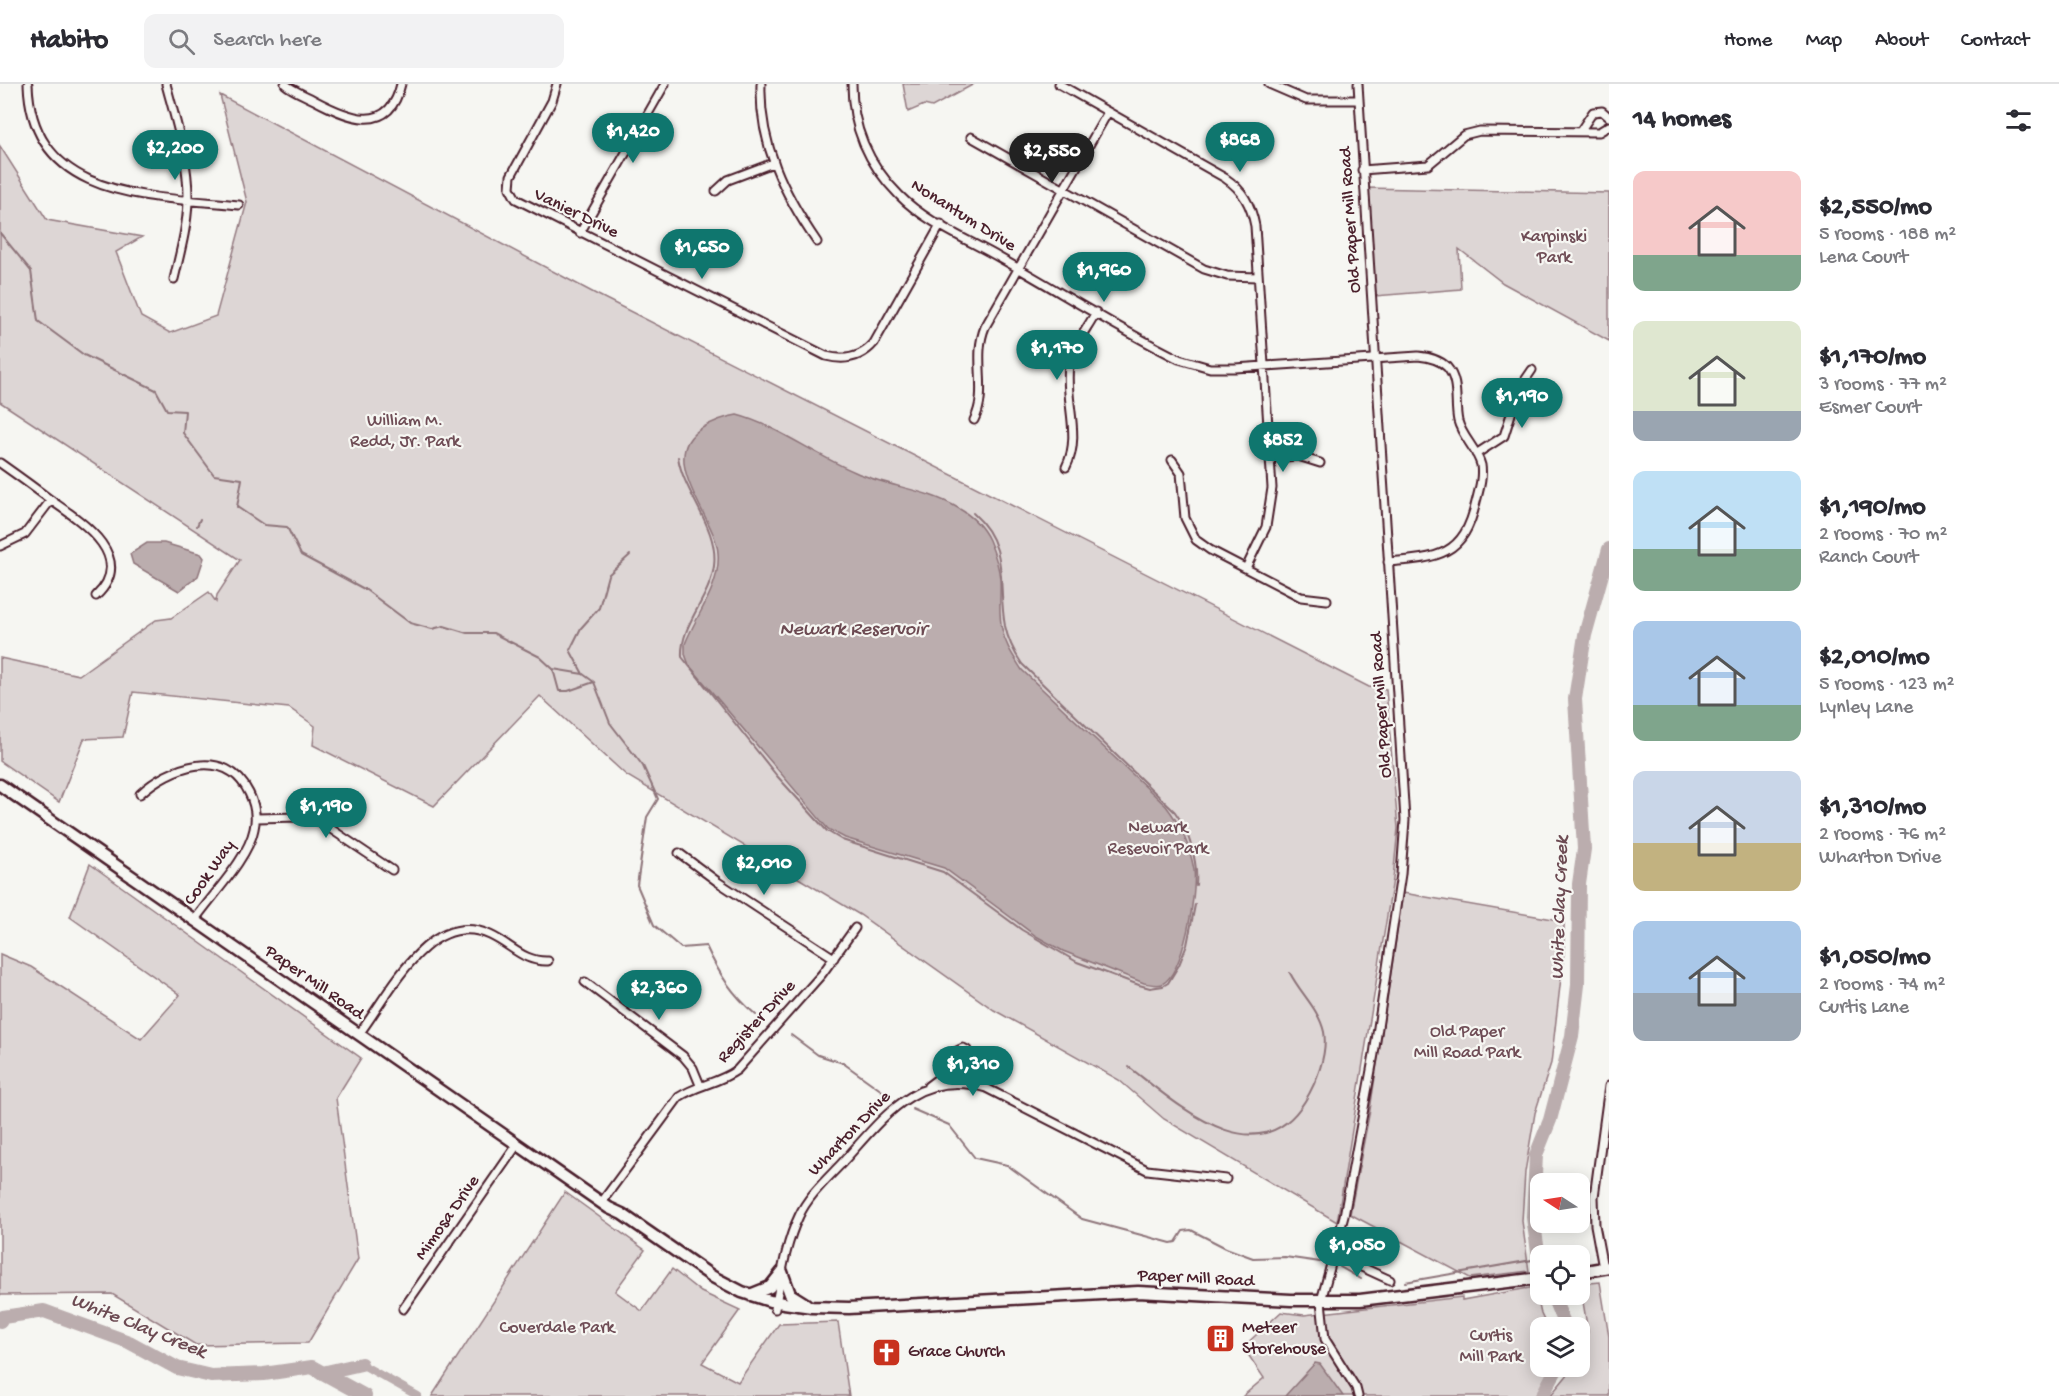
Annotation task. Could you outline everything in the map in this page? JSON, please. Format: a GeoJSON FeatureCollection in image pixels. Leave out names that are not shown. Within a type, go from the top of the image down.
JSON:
{"type":"FeatureCollection","features":[{"type":"Feature","properties":{"kind":"main road","name":"Paper Mill Road"},"geometry":{"type":"LineString","coordinates":[[0,785],[605,1206],[622,1214],[713,1277],[775,1306],[849,1308],[1138,1292],[1321,1301],[1384,1298],[1530,1279]]}},
{"type":"Feature","properties":{"kind":"main road","name":"Paper Mill Road"},"geometry":{"type":"LineString","coordinates":[[605,1206],[618,1220],[710,1283],[740,1299],[812,1314],[841,1312],[849,1308]]}},
{"type":"Feature","properties":{"kind":"main road"},"geometry":{"type":"LineString","coordinates":[[1590,1270],[1606,1268]]}},
{"type":"Feature","properties":{"kind":"main road"},"geometry":{"type":"LineString","coordinates":[[750,1295],[770,1287],[782,1272]]}},
{"type":"Feature","properties":{"kind":"main road"},"geometry":{"type":"LineString","coordinates":[[782,1272],[790,1294],[798,1301],[812,1307]]}},
{"type":"Feature","properties":{"kind":"street"},"geometry":{"type":"LineString","coordinates":[[28,84],[29,104],[43,140],[67,168],[84,179],[108,188],[239,205]]}},
{"type":"Feature","properties":{"kind":"street"},"geometry":{"type":"LineString","coordinates":[[166,84],[186,166],[188,200],[174,279]]}},
{"type":"Feature","properties":{"kind":"street"},"geometry":{"type":"LineString","coordinates":[[285,84],[344,116],[358,119],[383,113],[398,95],[401,84]]}},
{"type":"Feature","properties":{"kind":"street","name":"Vanier Drive"},"geometry":{"type":"LineString","coordinates":[[557,84],[552,101],[514,170],[510,188],[521,204],[818,353],[842,359],[856,356],[874,343],[941,224]]}},
{"type":"Feature","properties":{"kind":"street"},"geometry":{"type":"LineString","coordinates":[[580,233],[665,84]]}},
{"type":"Feature","properties":{"kind":"street"},"geometry":{"type":"LineString","coordinates":[[761,84],[763,118],[773,163],[796,211],[817,242]]}},
{"type":"Feature","properties":{"kind":"street","name":"Nonantum Drive"},"geometry":{"type":"LineString","coordinates":[[852,84],[856,124],[872,162],[900,197],[941,224],[1189,363],[1222,369],[1375,359],[1432,358],[1446,366],[1451,373],[1455,387],[1458,421],[1476,454]]}},
{"type":"Feature","properties":{"kind":"street"},"geometry":{"type":"LineString","coordinates":[[1059,84],[1225,178],[1240,191],[1253,216],[1270,458],[1269,515],[1246,568]]}},
{"type":"Feature","properties":{"kind":"street"},"geometry":{"type":"LineString","coordinates":[[1269,84],[1306,100],[1359,100]]}},
{"type":"Feature","properties":{"kind":"street","name":"Old Paper Mill Road"},"geometry":{"type":"LineString","coordinates":[[1321,1301],[1344,1216],[1374,1054],[1404,844],[1405,809],[1358,84]]}},
{"type":"Feature","properties":{"kind":"street"},"geometry":{"type":"LineString","coordinates":[[1579,132],[1586,126],[1593,112],[1602,111],[1609,117]]}},
{"type":"Feature","properties":{"kind":"street"},"geometry":{"type":"LineString","coordinates":[[974,420],[981,400],[978,353],[981,336],[1108,112]]}},
{"type":"Feature","properties":{"kind":"street"},"geometry":{"type":"LineString","coordinates":[[1362,170],[1428,165],[1441,157],[1457,139],[1471,132],[1489,130],[1603,131],[1609,126]]}},
{"type":"Feature","properties":{"kind":"street"},"geometry":{"type":"LineString","coordinates":[[971,137],[1211,272],[1238,277],[1258,277]]}},
{"type":"Feature","properties":{"kind":"street"},"geometry":{"type":"LineString","coordinates":[[716,191],[733,177],[773,163]]}},
{"type":"Feature","properties":{"kind":"street"},"geometry":{"type":"LineString","coordinates":[[1066,467],[1073,449],[1069,367],[1073,352],[1096,312]]}},
{"type":"Feature","properties":{"kind":"street"},"geometry":{"type":"LineString","coordinates":[[1388,562],[1434,557],[1449,550],[1462,538],[1470,524],[1481,480],[1480,463],[1476,454],[1504,436],[1519,389],[1532,370]]}},
{"type":"Feature","properties":{"kind":"street"},"geometry":{"type":"LineString","coordinates":[[1270,458],[1298,456],[1320,463]]}},
{"type":"Feature","properties":{"kind":"street"},"geometry":{"type":"LineString","coordinates":[[1172,460],[1181,473],[1185,518],[1191,534],[1210,550],[1301,597],[1327,600]]}},
{"type":"Feature","properties":{"kind":"street"},"geometry":{"type":"LineString","coordinates":[[0,463],[87,525],[104,546],[108,562],[108,577],[102,590],[96,596]]}},
{"type":"Feature","properties":{"kind":"street"},"geometry":{"type":"LineString","coordinates":[[0,546],[25,534],[51,500]]}},
{"type":"Feature","properties":{"kind":"street"},"geometry":{"type":"LineString","coordinates":[[140,794],[157,780],[176,770],[196,765],[215,766],[242,782],[251,797],[256,818],[300,817],[319,821],[392,870]]}},
{"type":"Feature","properties":{"kind":"street","name":"Cook Way"},"geometry":{"type":"LineString","coordinates":[[194,921],[245,850],[256,818]]}},
{"type":"Feature","properties":{"kind":"street"},"geometry":{"type":"LineString","coordinates":[[679,852],[718,882],[834,958]]}},
{"type":"Feature","properties":{"kind":"street","name":"Register Drive"},"geometry":{"type":"LineString","coordinates":[[605,1206],[665,1114],[679,1097],[700,1085],[720,1080],[736,1070],[834,958],[855,928]]}},
{"type":"Feature","properties":{"kind":"street"},"geometry":{"type":"LineString","coordinates":[[358,1034],[419,952],[438,936],[455,930],[481,932],[527,959],[548,961]]}},
{"type":"Feature","properties":{"kind":"street"},"geometry":{"type":"LineString","coordinates":[[585,982],[683,1056],[693,1068],[700,1085]]}},
{"type":"Feature","properties":{"kind":"street"},"geometry":{"type":"LineString","coordinates":[[925,1088],[940,1077],[957,1051],[963,1048],[967,1050],[968,1057],[951,1083]]}},
{"type":"Feature","properties":{"kind":"street","name":"Wharton Drive"},"geometry":{"type":"LineString","coordinates":[[775,1306],[782,1272],[799,1214],[817,1190],[890,1110],[925,1088],[951,1083],[986,1088],[1147,1170],[1226,1179]]}},
{"type":"Feature","properties":{"kind":"street"},"geometry":{"type":"LineString","coordinates":[[1606,1268],[1593,1207],[1609,1086]]}},
{"type":"Feature","properties":{"kind":"street","name":"Mimosa Drive"},"geometry":{"type":"LineString","coordinates":[[403,1308],[517,1145]]}},
{"type":"Feature","properties":{"kind":"street"},"geometry":{"type":"LineString","coordinates":[[1334,1254],[1390,1280]]}},
{"type":"Feature","properties":{"kind":"street"},"geometry":{"type":"LineString","coordinates":[[1321,1301],[1325,1339],[1358,1396]]}},
{"type":"Feature","properties":{"kind":"green space"},"geometry":{"type":"Polygon","coordinates":[[[903,84],[974,84],[932,107],[924,105],[908,112],[903,84]]]}},
{"type":"Feature","properties":{"kind":"green space"},"geometry":{"type":"Polygon","coordinates":[[[220,95],[596,294],[1369,687],[1386,689],[1398,828],[1393,879],[1337,1222],[1164,1119],[1119,1080],[994,1010],[860,915],[626,775],[540,696],[434,806],[313,745],[315,726],[289,708],[133,692],[123,737],[84,739],[59,802],[0,761],[0,658],[79,675],[156,620],[171,618],[209,592],[216,602],[217,595],[240,560],[0,402],[0,146],[47,220],[142,237],[116,252],[141,317],[170,333],[216,316],[247,202],[220,95]]]}},
{"type":"Feature","properties":{"kind":"green space","name":"Karpinski Park"},"geometry":{"type":"Polygon","coordinates":[[[1365,188],[1609,193],[1609,341],[1503,283],[1459,249],[1461,289],[1375,296],[1365,188]]]}},
{"type":"Feature","properties":{"kind":"green space"},"geometry":{"type":"Polygon","coordinates":[[[90,864],[361,1058],[336,1098],[358,1259],[308,1343],[196,1345],[112,1294],[0,1295],[0,954],[31,967],[141,1039],[180,995],[70,917],[90,864]]]}},
{"type":"Feature","properties":{"kind":"green space","name":"Old Paper Mill Road Park"},"geometry":{"type":"Polygon","coordinates":[[[1403,893],[1564,921],[1564,952],[1551,1063],[1535,1113],[1525,1172],[1522,1221],[1529,1271],[1470,1278],[1350,1214],[1370,1110],[1403,893]]]}},
{"type":"Feature","properties":{"kind":"green space","name":"Coverdale Park"},"geometry":{"type":"Polygon","coordinates":[[[565,1192],[645,1250],[615,1291],[642,1311],[672,1269],[701,1292],[740,1310],[702,1363],[738,1382],[779,1324],[838,1322],[849,1396],[432,1396],[565,1192]]]}},
{"type":"Feature","properties":{"kind":"green space"},"geometry":{"type":"Polygon","coordinates":[[[1600,1282],[1609,1337],[1609,1396],[1550,1396],[1566,1377],[1590,1377],[1590,1317],[1586,1317],[1584,1305],[1590,1305],[1590,1283],[1600,1282]]]}},
{"type":"Feature","properties":{"kind":"green space","name":"Curtis Mill Park"},"geometry":{"type":"Polygon","coordinates":[[[1530,1288],[1530,1305],[1539,1305],[1542,1317],[1530,1317],[1530,1377],[1552,1377],[1541,1396],[1243,1396],[1264,1378],[1243,1347],[1281,1312],[1304,1315],[1462,1297],[1462,1300],[1530,1288]]]}},
{"type":"Feature","properties":{"kind":"water","name":"Newark Reservoir"},"geometry":{"type":"Polygon","coordinates":[[[737,415],[781,433],[855,472],[946,502],[968,514],[983,530],[999,569],[1000,617],[1003,635],[1022,670],[1166,806],[1187,845],[1194,870],[1191,913],[1177,965],[1170,977],[1162,984],[1144,983],[1063,951],[1036,936],[944,868],[845,838],[828,829],[689,665],[685,654],[685,644],[712,589],[718,565],[718,553],[715,538],[685,471],[684,455],[689,440],[702,428],[737,415]]]}},
{"type":"Feature","properties":{"kind":"water"},"geometry":{"type":"Polygon","coordinates":[[[147,543],[164,543],[201,554],[204,558],[198,576],[179,591],[133,564],[130,554],[147,543]]]}},
{"type":"Feature","properties":{"kind":"water"},"geometry":{"type":"Polygon","coordinates":[[[1315,1363],[1320,1364],[1343,1396],[1285,1396],[1315,1363]]]}},
{"type":"Feature","properties":{"kind":"waterway"},"geometry":{"type":"LineString","coordinates":[[0,233],[31,271],[38,321],[84,355],[156,390],[167,410],[185,411],[183,433],[214,475],[242,479],[237,507],[264,525],[287,527],[301,555],[366,590],[410,623],[432,629],[444,626],[467,633],[493,633],[540,657],[553,669],[583,674],[594,682],[610,723],[643,766],[658,799],[647,817],[637,885],[654,925],[681,948],[706,946],[727,983],[756,1015]]}},
{"type":"Feature","properties":{"kind":"waterway"},"geometry":{"type":"LineString","coordinates":[[678,457],[681,471],[706,524],[714,552],[711,578],[690,622],[682,657],[777,776],[827,831],[842,840],[943,872],[1022,930],[1077,962],[1150,988],[1168,983],[1179,965],[1187,945],[1195,905]]}},
{"type":"Feature","properties":{"kind":"waterway"},"geometry":{"type":"LineString","coordinates":[[973,513],[985,526],[998,553],[1005,626],[1019,659],[1175,812],[1192,847],[1196,866],[1196,885]]}},
{"type":"Feature","properties":{"kind":"waterway"},"geometry":{"type":"LineString","coordinates":[[197,526],[200,519]]}},
{"type":"Feature","properties":{"kind":"waterway","name":"White Clay Creek"},"geometry":{"type":"LineString","coordinates":[[1537,1245],[1533,1217],[1536,1155],[1550,1120],[1572,1036],[1578,985],[1579,884],[1584,849],[1575,699],[1585,635],[1609,549]]}},
{"type":"Feature","properties":{"kind":"waterway"},"geometry":{"type":"LineString","coordinates":[[583,674],[570,650],[581,628],[599,608],[608,575],[630,555]]}},
{"type":"Feature","properties":{"kind":"waterway"},"geometry":{"type":"LineString","coordinates":[[553,669],[559,691],[568,691],[594,682]]}},
{"type":"Feature","properties":{"kind":"waterway"},"geometry":{"type":"LineString","coordinates":[[1129,1067],[1170,1099],[1217,1127],[1241,1134],[1264,1133],[1286,1123],[1305,1101],[1313,1086],[1323,1059],[1325,1041],[1322,1024],[1314,1008],[1290,973]]}},
{"type":"Feature","properties":{"kind":"waterway"},"geometry":{"type":"LineString","coordinates":[[791,1035],[818,1055],[843,1063],[889,1096]]}},
{"type":"Feature","properties":{"kind":"waterway"},"geometry":{"type":"LineString","coordinates":[[912,1109],[949,1125],[975,1158],[1007,1165],[1082,1219],[1171,1243],[1176,1242],[1183,1231],[1191,1230],[1226,1248],[1253,1258],[1285,1257],[1320,1262]]}},
{"type":"Feature","properties":{"kind":"waterway"},"geometry":{"type":"LineString","coordinates":[[1405,1282],[1530,1260]]}},
{"type":"Feature","properties":{"kind":"waterway"},"geometry":{"type":"LineString","coordinates":[[1340,1267],[1361,1279]]}},
{"type":"Feature","properties":{"kind":"waterway","name":"White Clay Creek"},"geometry":{"type":"LineString","coordinates":[[1557,1305],[1561,1317]]}},
{"type":"Feature","properties":{"kind":"waterway","name":"White Clay Creek"},"geometry":{"type":"LineString","coordinates":[[0,1321],[3,1317],[44,1311],[129,1342],[177,1368],[211,1376],[264,1374],[312,1367],[365,1396]]}},
{"type":"Feature","properties":{"kind":"waterway"},"geometry":{"type":"LineString","coordinates":[[361,1364],[418,1396]]}},
{"type":"Feature","properties":{"kind":"waterway"},"geometry":{"type":"LineString","coordinates":[[322,1373],[361,1364]]}},
{"type":"Feature","properties":{"kind":"waterway","name":"White Clay Creek"},"geometry":{"type":"LineString","coordinates":[[1542,1396],[1552,1377]]}},
{"type":"Feature","properties":{"kind":"place","name":"Meteer Storehouse"},"geometry":{"type":"Point","coordinates":[1221,1338]}},
{"type":"Feature","properties":{"kind":"place","name":"Grace Church"},"geometry":{"type":"Point","coordinates":[887,1352]}},
{"type":"Feature","properties":{"kind":"park label","name":"William M. Redd, Jr. Park"},"geometry":{"type":"Point","coordinates":[405,431]}},
{"type":"Feature","properties":{"kind":"park label","name":"Newark Resevoir Park"},"geometry":{"type":"Point","coordinates":[1158,838]}}]}
